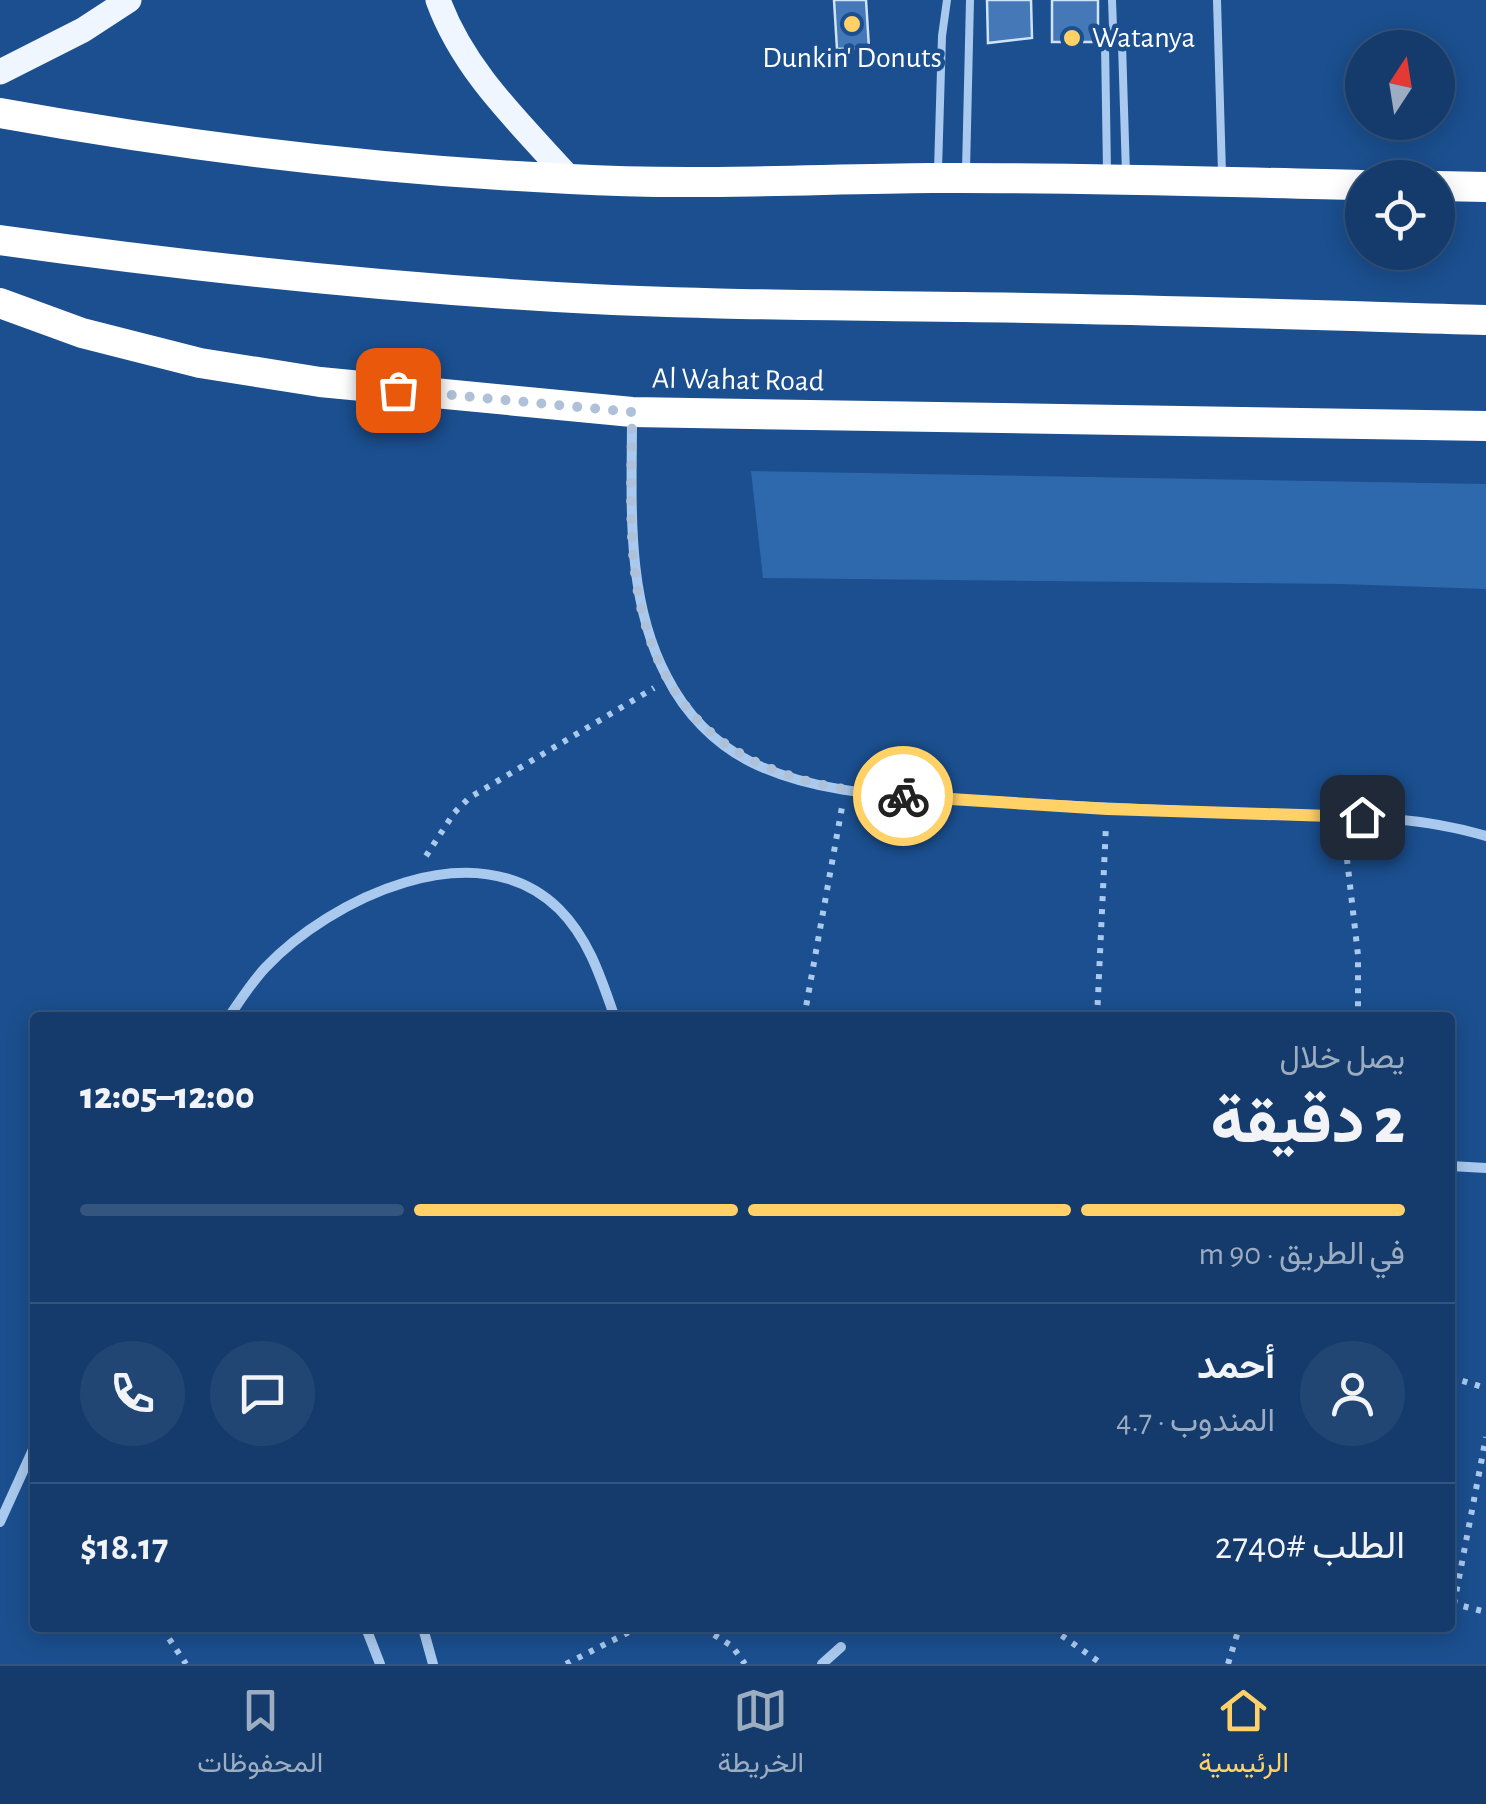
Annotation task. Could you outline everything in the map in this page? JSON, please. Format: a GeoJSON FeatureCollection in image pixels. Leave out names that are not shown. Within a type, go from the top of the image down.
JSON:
{"type":"FeatureCollection","features":[{"type":"Feature","properties":{"kind":"highway"},"geometry":{"type":"LineString","coordinates":[[0,113],[110,133],[363,164],[571,180],[951,179],[1345,185]]}},
{"type":"Feature","properties":{"kind":"highway"},"geometry":{"type":"LineString","coordinates":[[1455,186],[1486,187]]}},
{"type":"Feature","properties":{"kind":"highway"},"geometry":{"type":"LineString","coordinates":[[0,240],[352,282],[556,297],[1486,320]]}},
{"type":"Feature","properties":{"kind":"highway","name":"Al Wahat Road"},"geometry":{"type":"LineString","coordinates":[[0,303],[82,333],[200,363],[320,382],[632,412],[1486,426]]}},
{"type":"Feature","properties":{"kind":"main road"},"geometry":{"type":"LineString","coordinates":[[0,72],[83,30],[129,0]]}},
{"type":"Feature","properties":{"kind":"main road"},"geometry":{"type":"LineString","coordinates":[[438,0],[456,41],[475,70],[571,180]]}},
{"type":"Feature","properties":{"kind":"street"},"geometry":{"type":"LineString","coordinates":[[632,412],[637,585],[656,653],[692,716],[719,742],[752,762],[845,792],[1107,809],[1382,818],[1458,828],[1486,836]]}},
{"type":"Feature","properties":{"kind":"street"},"geometry":{"type":"LineString","coordinates":[[232,1012],[264,969],[314,925],[372,894],[436,875],[468,872],[500,876],[530,888],[557,907],[578,931],[594,959],[613,1012]]}},
{"type":"Feature","properties":{"kind":"street"},"geometry":{"type":"LineString","coordinates":[[1455,1166],[1486,1168]]}},
{"type":"Feature","properties":{"kind":"street"},"geometry":{"type":"LineString","coordinates":[[0,1522],[30,1465]]}},
{"type":"Feature","properties":{"kind":"street"},"geometry":{"type":"LineString","coordinates":[[368,1632],[380,1664]]}},
{"type":"Feature","properties":{"kind":"street"},"geometry":{"type":"LineString","coordinates":[[425,1632],[433,1664]]}},
{"type":"Feature","properties":{"kind":"street"},"geometry":{"type":"LineString","coordinates":[[822,1664],[841,1647]]}},
{"type":"Feature","properties":{"kind":"lane"},"geometry":{"type":"LineString","coordinates":[[947,0],[942,36],[951,179]]}},
{"type":"Feature","properties":{"kind":"lane"},"geometry":{"type":"LineString","coordinates":[[951,179],[970,0]]}},
{"type":"Feature","properties":{"kind":"lane"},"geometry":{"type":"LineString","coordinates":[[1112,0],[1112,26],[1105,44],[1117,181]]}},
{"type":"Feature","properties":{"kind":"lane"},"geometry":{"type":"LineString","coordinates":[[1217,0],[1222,182]]}},
{"type":"Feature","properties":{"kind":"lane"},"geometry":{"type":"LineString","coordinates":[[1112,26],[1122,44],[1117,181]]}},
{"type":"Feature","properties":{"kind":"path"},"geometry":{"type":"LineString","coordinates":[[412,882],[441,831],[469,798],[668,680]]}},
{"type":"Feature","properties":{"kind":"path"},"geometry":{"type":"LineString","coordinates":[[805,1012],[845,792]]}},
{"type":"Feature","properties":{"kind":"path"},"geometry":{"type":"LineString","coordinates":[[1097,1012],[1107,809]]}},
{"type":"Feature","properties":{"kind":"path"},"geometry":{"type":"LineString","coordinates":[[1342,816],[1358,955],[1358,1012]]}},
{"type":"Feature","properties":{"kind":"path"},"geometry":{"type":"LineString","coordinates":[[1455,1379],[1486,1388]]}},
{"type":"Feature","properties":{"kind":"path"},"geometry":{"type":"LineString","coordinates":[[1455,1589],[1486,1437]]}},
{"type":"Feature","properties":{"kind":"path"},"geometry":{"type":"LineString","coordinates":[[1455,1605],[1486,1612]]}},
{"type":"Feature","properties":{"kind":"path"},"geometry":{"type":"LineString","coordinates":[[165,1632],[186,1664]]}},
{"type":"Feature","properties":{"kind":"path"},"geometry":{"type":"LineString","coordinates":[[566,1664],[630,1632]]}},
{"type":"Feature","properties":{"kind":"path"},"geometry":{"type":"LineString","coordinates":[[713,1632],[746,1664]]}},
{"type":"Feature","properties":{"kind":"path"},"geometry":{"type":"LineString","coordinates":[[1057,1632],[1102,1664]]}},
{"type":"Feature","properties":{"kind":"path"},"geometry":{"type":"LineString","coordinates":[[1228,1664],[1238,1632]]}},
{"type":"Feature","properties":{"kind":"shaded area"},"geometry":{"type":"Polygon","coordinates":[[[751,471],[1486,484],[1486,589],[763,578],[751,471]]]}},
{"type":"Feature","properties":{"kind":"building","name":"Dunkin' Donuts"},"geometry":{"type":"Polygon","coordinates":[[[834,0],[866,0],[869,48],[837,49],[834,0]]]}},
{"type":"Feature","properties":{"kind":"building"},"geometry":{"type":"Polygon","coordinates":[[[987,0],[1031,0],[1032,38],[988,43],[987,0]]]}},
{"type":"Feature","properties":{"kind":"building"},"geometry":{"type":"Polygon","coordinates":[[[1052,0],[1098,0],[1098,42],[1052,42],[1052,0]]]}},
{"type":"Feature","properties":{"kind":"way so far"},"geometry":{"type":"LineString","coordinates":[[398,390],[632,412],[637,585],[656,653],[692,716],[719,742],[752,762],[786,775],[845,792],[903,796]]}},
{"type":"Feature","properties":{"kind":"place","name":"Dunkin' Donuts"},"geometry":{"type":"Point","coordinates":[852,24]}},
{"type":"Feature","properties":{"kind":"place","name":"Watanya"},"geometry":{"type":"Point","coordinates":[1072,38]}},
{"type":"Feature","properties":{"kind":"route"},"geometry":{"type":"LineString","coordinates":[[903,796],[1107,809],[1362,817]]}}]}
